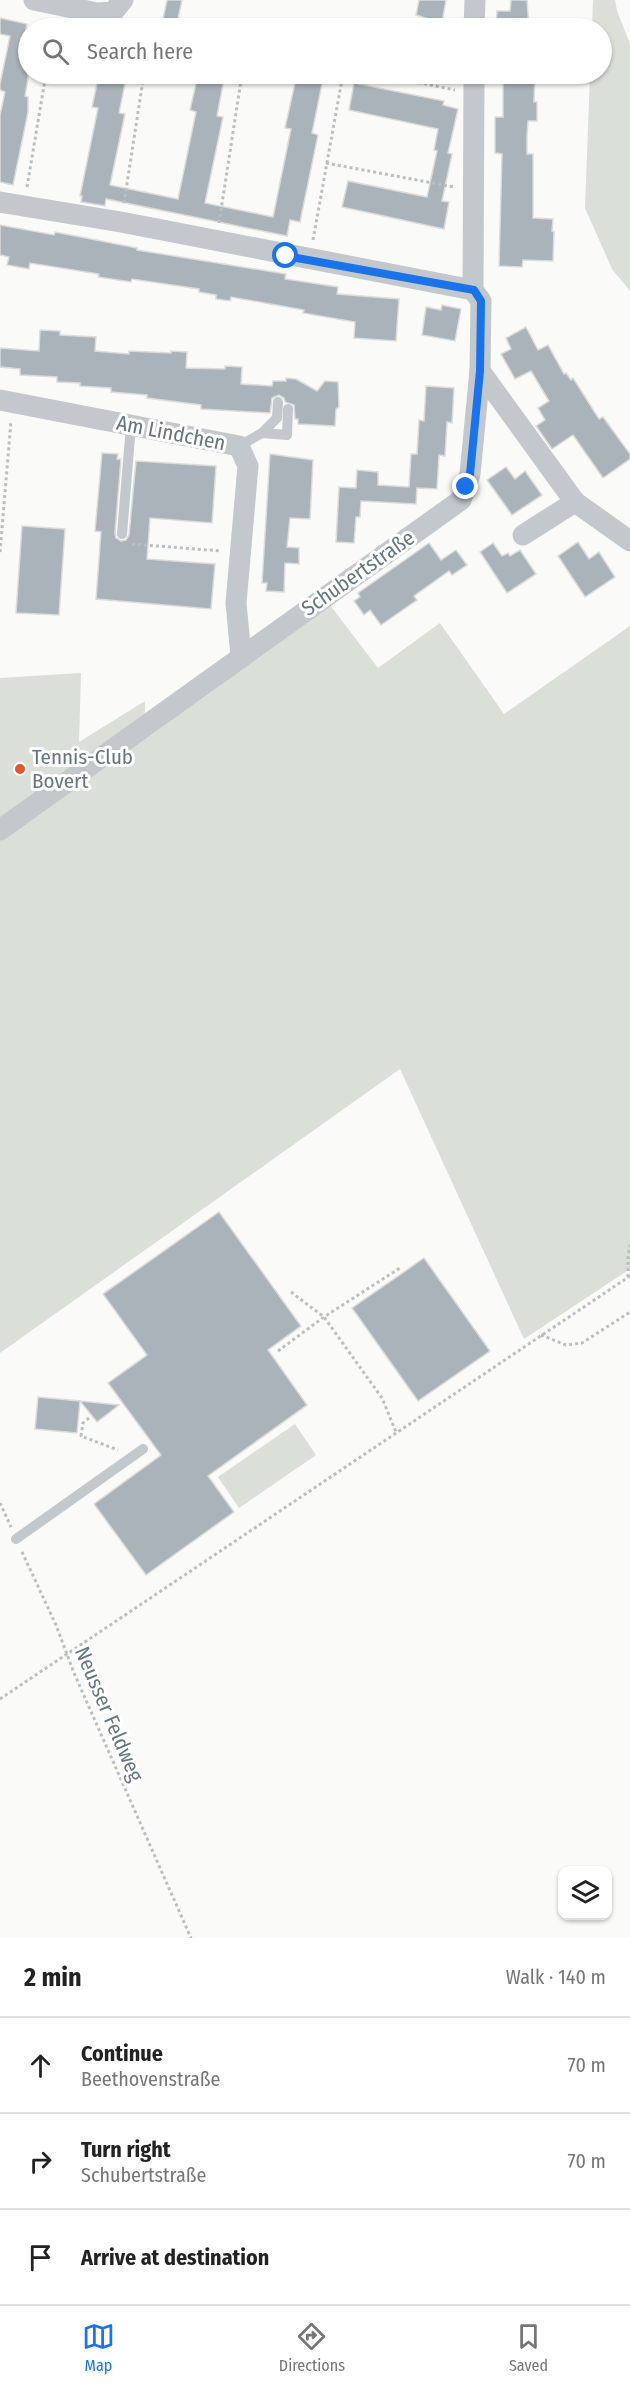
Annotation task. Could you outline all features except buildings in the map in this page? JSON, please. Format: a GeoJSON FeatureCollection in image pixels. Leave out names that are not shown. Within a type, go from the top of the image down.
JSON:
{"type":"FeatureCollection","features":[{"type":"Feature","properties":{"kind":"street"},"geometry":{"type":"LineString","coordinates":[[34,0],[97,14],[113,12],[123,0]]}},
{"type":"Feature","properties":{"kind":"street"},"geometry":{"type":"LineString","coordinates":[[474,18],[475,0]]}},
{"type":"Feature","properties":{"kind":"street","name":"Schubertstraße"},"geometry":{"type":"LineString","coordinates":[[0,830],[461,500],[470,474],[480,371],[481,301],[474,290],[474,84]]}},
{"type":"Feature","properties":{"kind":"street"},"geometry":{"type":"LineString","coordinates":[[0,202],[121,222],[216,243],[474,290]]}},
{"type":"Feature","properties":{"kind":"street"},"geometry":{"type":"LineString","coordinates":[[480,371],[575,502],[630,541]]}},
{"type":"Feature","properties":{"kind":"street","name":"Am Lindchen"},"geometry":{"type":"LineString","coordinates":[[6,401],[239,446],[248,466],[236,603],[241,656]]}},
{"type":"Feature","properties":{"kind":"street"},"geometry":{"type":"LineString","coordinates":[[523,536],[575,502]]}},
{"type":"Feature","properties":{"kind":"lane"},"geometry":{"type":"LineString","coordinates":[[239,446],[262,433],[277,418],[278,402]]}},
{"type":"Feature","properties":{"kind":"lane"},"geometry":{"type":"LineString","coordinates":[[262,433],[287,435],[288,409]]}},
{"type":"Feature","properties":{"kind":"lane"},"geometry":{"type":"LineString","coordinates":[[122,534],[131,425]]}},
{"type":"Feature","properties":{"kind":"lane"},"geometry":{"type":"LineString","coordinates":[[16,1539],[143,1449]]}},
{"type":"Feature","properties":{"kind":"path"},"geometry":{"type":"LineString","coordinates":[[23,207],[44,84]]}},
{"type":"Feature","properties":{"kind":"path"},"geometry":{"type":"LineString","coordinates":[[121,222],[142,84]]}},
{"type":"Feature","properties":{"kind":"path"},"geometry":{"type":"LineString","coordinates":[[216,243],[240,84]]}},
{"type":"Feature","properties":{"kind":"path"},"geometry":{"type":"LineString","coordinates":[[310,260],[341,84]]}},
{"type":"Feature","properties":{"kind":"path"},"geometry":{"type":"LineString","coordinates":[[423,84],[474,95]]}},
{"type":"Feature","properties":{"kind":"path"},"geometry":{"type":"LineString","coordinates":[[326,163],[473,190]]}},
{"type":"Feature","properties":{"kind":"path"},"geometry":{"type":"LineString","coordinates":[[0,552],[6,401]]}},
{"type":"Feature","properties":{"kind":"path"},"geometry":{"type":"LineString","coordinates":[[122,534],[121,540],[126,543],[241,552]]}},
{"type":"Feature","properties":{"kind":"path"},"geometry":{"type":"LineString","coordinates":[[0,1699],[629,1276],[627,1257],[630,1245]]}},
{"type":"Feature","properties":{"kind":"path"},"geometry":{"type":"LineString","coordinates":[[278,1351],[324,1317],[400,1268]]}},
{"type":"Feature","properties":{"kind":"path"},"geometry":{"type":"LineString","coordinates":[[291,1292],[324,1317],[381,1398],[396,1432]]}},
{"type":"Feature","properties":{"kind":"path"},"geometry":{"type":"LineString","coordinates":[[541,1335],[566,1345],[582,1343],[630,1312]]}},
{"type":"Feature","properties":{"kind":"path"},"geometry":{"type":"LineString","coordinates":[[88,1418],[83,1423],[81,1436],[123,1452],[129,1459]]}},
{"type":"Feature","properties":{"kind":"path","name":"Neusser Feldweg"},"geometry":{"type":"LineString","coordinates":[[0,1503],[56,1624],[66,1653],[191,1938]]}},
{"type":"Feature","properties":{"kind":"shaded area"},"geometry":{"type":"Polygon","coordinates":[[[593,0],[615,0],[630,44],[630,291],[612,269],[585,208],[590,84],[612,84],[612,18],[592,18],[593,0]]]}},
{"type":"Feature","properties":{"kind":"shaded area"},"geometry":{"type":"Polygon","coordinates":[[[327,601],[378,668],[440,623],[504,714],[630,626],[630,1269],[524,1339],[400,1069],[0,1353],[0,835],[327,601]]]}},
{"type":"Feature","properties":{"kind":"shaded area"},"geometry":{"type":"Polygon","coordinates":[[[81,673],[79,742],[145,701],[145,721],[0,823],[0,678],[81,673]]]}},
{"type":"Feature","properties":{"kind":"shaded area"},"geometry":{"type":"Polygon","coordinates":[[[295,1424],[316,1455],[239,1508],[218,1477],[295,1424]]]}},
{"type":"Feature","properties":{"kind":"place","name":"Tennis-Club Bovert"},"geometry":{"type":"Point","coordinates":[20,769]}},
{"type":"Feature","properties":{"kind":"route"},"geometry":{"type":"LineString","coordinates":[[286,256],[474,290],[481,301],[480,371],[470,474],[466,487]]}}]}
